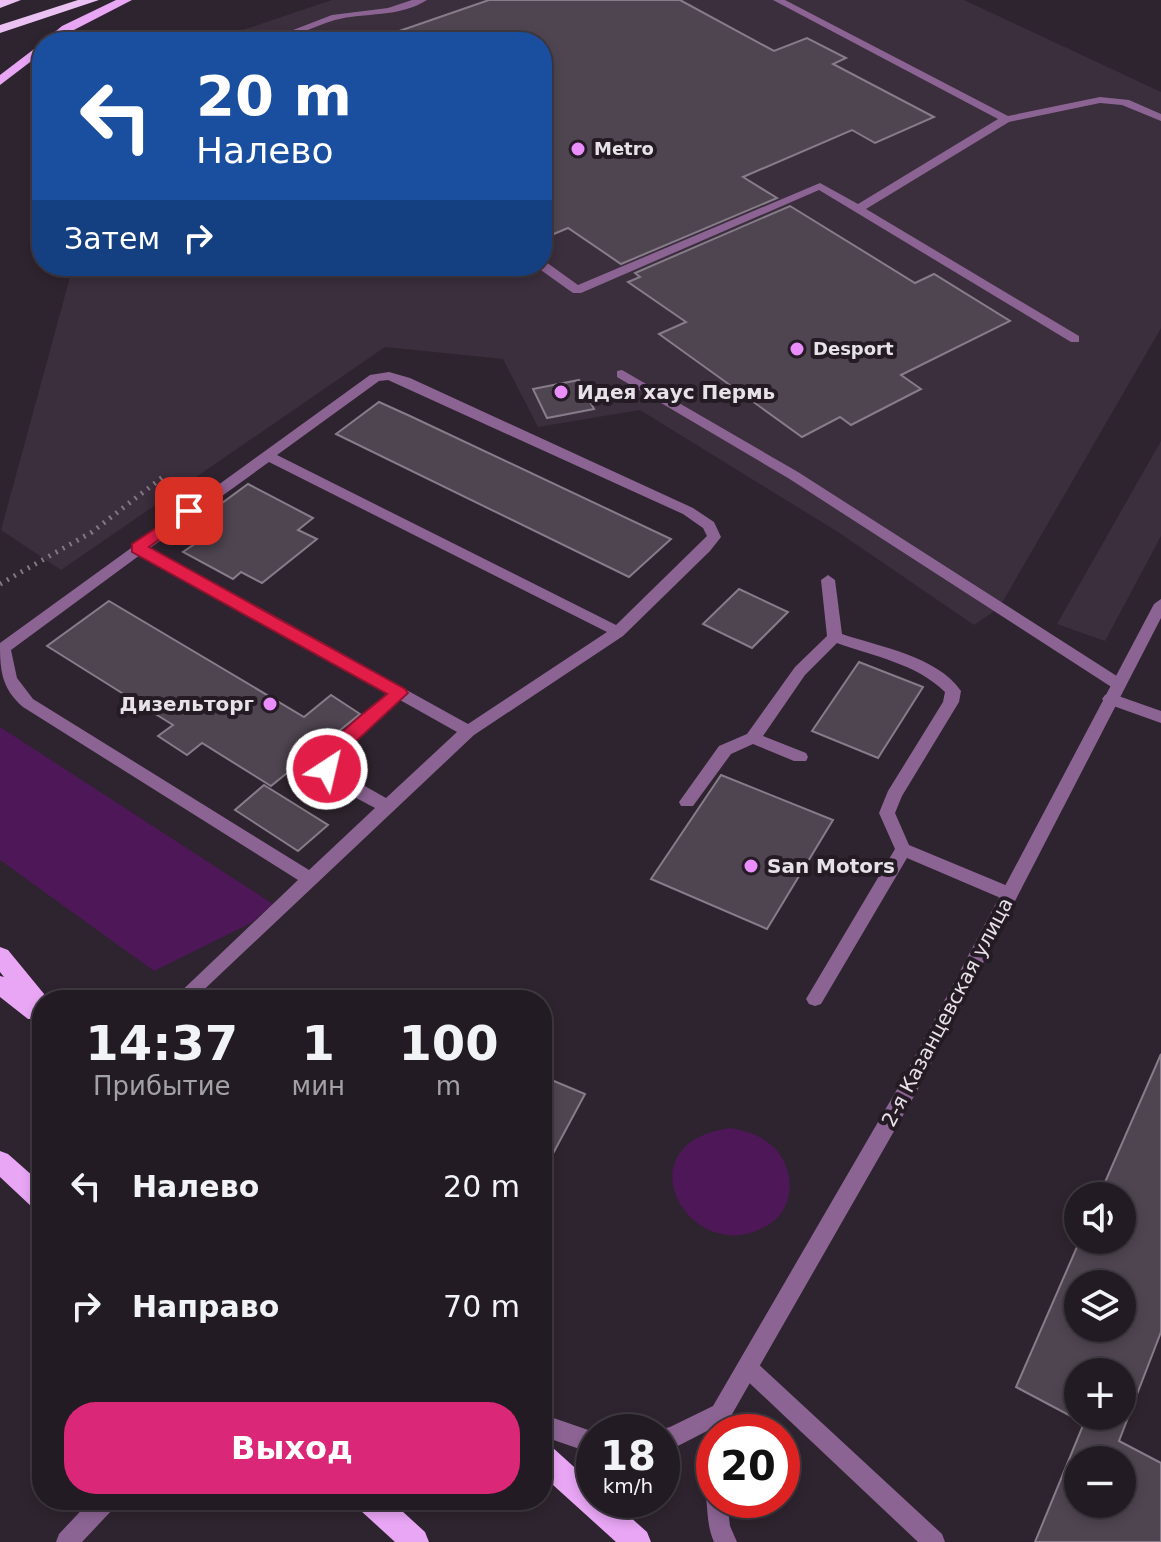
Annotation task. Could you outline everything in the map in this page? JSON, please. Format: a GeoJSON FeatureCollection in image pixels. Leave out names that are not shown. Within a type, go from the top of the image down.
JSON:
{"type":"FeatureCollection","features":[{"type":"Feature","properties":{"kind":"highway"},"geometry":{"type":"LineString","coordinates":[[0,4],[14,0]]}},
{"type":"Feature","properties":{"kind":"highway"},"geometry":{"type":"LineString","coordinates":[[0,29],[92,0]]}},
{"type":"Feature","properties":{"kind":"main road"},"geometry":{"type":"LineString","coordinates":[[62,32],[126,0]]}},
{"type":"Feature","properties":{"kind":"main road"},"geometry":{"type":"LineString","coordinates":[[0,81],[32,55]]}},
{"type":"Feature","properties":{"kind":"main road"},"geometry":{"type":"LineString","coordinates":[[0,956],[32,996]]}},
{"type":"Feature","properties":{"kind":"main road"},"geometry":{"type":"LineString","coordinates":[[0,985],[32,1009]]}},
{"type":"Feature","properties":{"kind":"main road"},"geometry":{"type":"LineString","coordinates":[[0,1162],[32,1191]]}},
{"type":"Feature","properties":{"kind":"main road"},"geometry":{"type":"LineString","coordinates":[[552,1466],[637,1542]]}},
{"type":"Feature","properties":{"kind":"main road"},"geometry":{"type":"LineString","coordinates":[[381,1510],[415,1542]]}},
{"type":"Feature","properties":{"kind":"street"},"geometry":{"type":"LineString","coordinates":[[294,32],[335,17],[389,11],[422,0]]}},
{"type":"Feature","properties":{"kind":"street"},"geometry":{"type":"LineString","coordinates":[[778,0],[1006,119]]}},
{"type":"Feature","properties":{"kind":"street"},"geometry":{"type":"LineString","coordinates":[[858,209],[1006,119],[1033,117],[1087,101],[1113,100],[1137,106],[1161,118]]}},
{"type":"Feature","properties":{"kind":"street"},"geometry":{"type":"LineString","coordinates":[[552,272],[577,290],[820,186],[1075,339]]}},
{"type":"Feature","properties":{"kind":"street"},"geometry":{"type":"LineString","coordinates":[[622,374],[793,475],[1114,691],[1161,717]]}},
{"type":"Feature","properties":{"kind":"street"},"geometry":{"type":"LineString","coordinates":[[192,990],[468,731],[618,632],[705,548],[714,537],[709,525],[688,511],[405,381],[389,376],[375,378],[361,385],[3,648],[17,695],[310,879]]}},
{"type":"Feature","properties":{"kind":"street"},"geometry":{"type":"LineString","coordinates":[[266,455],[618,632]]}},
{"type":"Feature","properties":{"kind":"street"},"geometry":{"type":"LineString","coordinates":[[138,548],[468,731]]}},
{"type":"Feature","properties":{"kind":"street"},"geometry":{"type":"LineString","coordinates":[[828,580],[835,637]]}},
{"type":"Feature","properties":{"kind":"street","name":"2-я Казанцевская улица"},"geometry":{"type":"LineString","coordinates":[[725,1414],[910,1085],[1161,604]]}},
{"type":"Feature","properties":{"kind":"street"},"geometry":{"type":"LineString","coordinates":[[687,802],[725,750],[753,738],[800,671],[835,637]]}},
{"type":"Feature","properties":{"kind":"street"},"geometry":{"type":"LineString","coordinates":[[835,637],[928,673],[946,682],[953,691],[951,702],[894,795],[887,813],[903,849],[1009,894]]}},
{"type":"Feature","properties":{"kind":"street"},"geometry":{"type":"LineString","coordinates":[[387,807],[334,776],[327,769],[327,761],[333,752],[399,693]]}},
{"type":"Feature","properties":{"kind":"street"},"geometry":{"type":"LineString","coordinates":[[753,738],[800,757]]}},
{"type":"Feature","properties":{"kind":"street"},"geometry":{"type":"LineString","coordinates":[[815,999],[903,849]]}},
{"type":"Feature","properties":{"kind":"street"},"geometry":{"type":"LineString","coordinates":[[748,1368],[934,1542]]}},
{"type":"Feature","properties":{"kind":"street"},"geometry":{"type":"LineString","coordinates":[[552,1428],[576,1437]]}},
{"type":"Feature","properties":{"kind":"street"},"geometry":{"type":"LineString","coordinates":[[67,1542],[97,1510]]}},
{"type":"Feature","properties":{"kind":"street"},"geometry":{"type":"LineString","coordinates":[[718,1518],[726,1542]]}},
{"type":"Feature","properties":{"kind":"path"},"geometry":{"type":"LineString","coordinates":[[0,584],[92,532],[164,476]]}},
{"type":"Feature","properties":{"kind":"shaded area"},"geometry":{"type":"Polygon","coordinates":[[[332,0],[964,0],[1161,92],[1161,328],[999,608],[974,625],[838,532],[640,410],[538,427],[503,359],[385,347],[61,570],[1,530],[70,276],[552,276],[552,32],[237,32],[332,0]]]}},
{"type":"Feature","properties":{"kind":"shaded area"},"geometry":{"type":"Polygon","coordinates":[[[1161,441],[1161,536],[1105,641],[1057,624],[1161,441]]]}},
{"type":"Feature","properties":{"kind":"shaded area"},"geometry":{"type":"Polygon","coordinates":[[[0,727],[273,904],[251,923],[154,971],[0,860],[0,727]]]}},
{"type":"Feature","properties":{"kind":"shaded area"},"geometry":{"type":"Polygon","coordinates":[[[731,1128],[756,1135],[770,1144],[784,1162],[790,1184],[786,1205],[780,1215],[771,1223],[742,1235],[716,1233],[694,1220],[679,1201],[672,1179],[677,1157],[696,1139],[731,1128]]]}},
{"type":"Feature","properties":{"kind":"building"},"geometry":{"type":"Polygon","coordinates":[[[489,0],[680,0],[774,51],[807,38],[846,58],[833,64],[934,117],[875,143],[852,130],[743,177],[777,198],[621,264],[568,228],[552,235],[552,32],[396,32],[489,0]]]}},
{"type":"Feature","properties":{"kind":"building"},"geometry":{"type":"Polygon","coordinates":[[[790,206],[915,283],[934,274],[1010,321],[901,375],[921,389],[851,425],[840,417],[802,437],[659,334],[686,322],[628,282],[640,277],[635,273],[790,206]]]}},
{"type":"Feature","properties":{"kind":"building"},"geometry":{"type":"Polygon","coordinates":[[[579,380],[594,409],[547,418],[533,389],[579,380]]]}},
{"type":"Feature","properties":{"kind":"building"},"geometry":{"type":"Polygon","coordinates":[[[379,402],[671,539],[629,577],[336,434],[379,402]]]}},
{"type":"Feature","properties":{"kind":"building"},"geometry":{"type":"Polygon","coordinates":[[[248,484],[313,518],[298,530],[317,539],[262,583],[241,572],[233,579],[183,552],[193,545],[177,536],[248,484]]]}},
{"type":"Feature","properties":{"kind":"building"},"geometry":{"type":"Polygon","coordinates":[[[739,589],[788,612],[752,648],[703,624],[739,589]]]}},
{"type":"Feature","properties":{"kind":"building"},"geometry":{"type":"Polygon","coordinates":[[[109,601],[304,717],[331,695],[360,714],[271,786],[202,743],[187,755],[158,736],[173,725],[47,646],[109,601]]]}},
{"type":"Feature","properties":{"kind":"building"},"geometry":{"type":"Polygon","coordinates":[[[859,662],[923,687],[878,758],[812,731],[859,662]]]}},
{"type":"Feature","properties":{"kind":"building"},"geometry":{"type":"Polygon","coordinates":[[[721,775],[833,820],[767,929],[651,879],[721,775]]]}},
{"type":"Feature","properties":{"kind":"building"},"geometry":{"type":"Polygon","coordinates":[[[264,785],[328,825],[298,851],[235,810],[264,785]]]}},
{"type":"Feature","properties":{"kind":"building"},"geometry":{"type":"Polygon","coordinates":[[[1161,1054],[1161,1332],[1136,1397],[1136,1358],[1064,1358],[1064,1412],[1016,1387],[1064,1277],[1064,1342],[1136,1342],[1136,1270],[1067,1270],[1074,1254],[1136,1254],[1136,1182],[1105,1182],[1161,1054]]]}},
{"type":"Feature","properties":{"kind":"building"},"geometry":{"type":"Polygon","coordinates":[[[552,1080],[585,1094],[552,1155],[552,1080]]]}},
{"type":"Feature","properties":{"kind":"building"},"geometry":{"type":"Polygon","coordinates":[[[1081,1430],[1123,1430],[1119,1441],[1129,1446],[1075,1446],[1081,1430]]]}},
{"type":"Feature","properties":{"kind":"building"},"geometry":{"type":"Polygon","coordinates":[[[1136,1450],[1161,1463],[1161,1542],[1035,1542],[1064,1472],[1064,1518],[1136,1518],[1136,1450]]]}},
{"type":"Feature","properties":{"kind":"place","name":"Metro"},"geometry":{"type":"Point","coordinates":[578,149]}},
{"type":"Feature","properties":{"kind":"place","name":"Desport"},"geometry":{"type":"Point","coordinates":[797,349]}},
{"type":"Feature","properties":{"kind":"place","name":"Идея хаус Пермь"},"geometry":{"type":"Point","coordinates":[561,392]}},
{"type":"Feature","properties":{"kind":"place","name":"Дизельторг"},"geometry":{"type":"Point","coordinates":[270,704]}},
{"type":"Feature","properties":{"kind":"place","name":"San Motors"},"geometry":{"type":"Point","coordinates":[751,866]}},
{"type":"Feature","properties":{"kind":"route"},"geometry":{"type":"LineString","coordinates":[[189,511],[138,548],[399,693],[333,752],[327,761],[327,769]]}}]}
